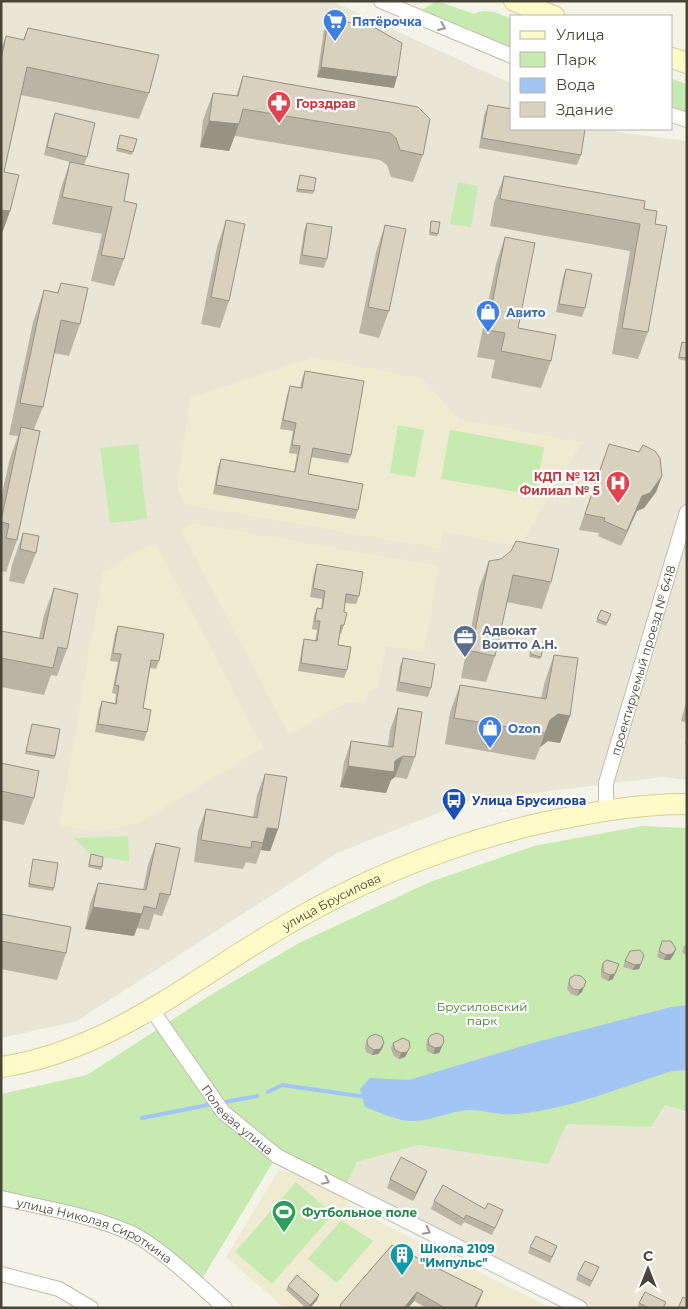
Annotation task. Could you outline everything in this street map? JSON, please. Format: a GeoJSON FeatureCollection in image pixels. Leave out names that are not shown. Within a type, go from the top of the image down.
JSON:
{"type":"FeatureCollection","features":[{"type":"Feature","properties":{"kind":"street"},"geometry":{"type":"LineString","coordinates":[[381,1],[510,55]]}},
{"type":"Feature","properties":{"kind":"street"},"geometry":{"type":"LineString","coordinates":[[514,1],[551,15]]}},
{"type":"Feature","properties":{"kind":"street"},"geometry":{"type":"LineString","coordinates":[[673,58],[687,63]]}},
{"type":"Feature","properties":{"kind":"street"},"geometry":{"type":"LineString","coordinates":[[673,115],[687,120]]}},
{"type":"Feature","properties":{"kind":"street","name":"проектируемый проезд № 6418"},"geometry":{"type":"LineString","coordinates":[[606,810],[606,782],[687,512]]}},
{"type":"Feature","properties":{"kind":"street","name":"улица Брусилова"},"geometry":{"type":"LineString","coordinates":[[1,1068],[49,1057],[86,1044],[152,1010],[287,924],[378,876],[457,845],[497,834],[606,810],[687,804]]}},
{"type":"Feature","properties":{"kind":"street","name":"Полевая улица"},"geometry":{"type":"LineString","coordinates":[[152,1010],[223,1112],[277,1156],[580,1308]]}},
{"type":"Feature","properties":{"kind":"street","name":"улица Николая Сироткина"},"geometry":{"type":"LineString","coordinates":[[1,1198],[90,1219],[131,1233],[183,1272],[225,1308]]}},
{"type":"Feature","properties":{"kind":"street"},"geometry":{"type":"LineString","coordinates":[[1,1274],[59,1289],[91,1308]]}},
{"type":"Feature","properties":{"kind":"shaded area"},"geometry":{"type":"Polygon","coordinates":[[[1,1],[331,1],[510,83],[510,130],[613,130],[687,141],[687,780],[663,777],[469,801],[337,853],[77,1021],[1,1038],[1,1]]]}},
{"type":"Feature","properties":{"kind":"shaded area"},"geometry":{"type":"Polygon","coordinates":[[[314,357],[421,378],[459,419],[582,442],[520,546],[443,532],[440,549],[184,504],[177,486],[190,398],[314,357]]]}},
{"type":"Feature","properties":{"kind":"shaded area"},"geometry":{"type":"Polygon","coordinates":[[[193,523],[439,566],[424,652],[386,646],[379,687],[370,691],[364,703],[347,703],[289,734],[181,530],[193,523]]]}},
{"type":"Feature","properties":{"kind":"shaded area"},"geometry":{"type":"Polygon","coordinates":[[[155,542],[263,748],[138,824],[96,831],[59,826],[103,572],[155,542]]]}},
{"type":"Feature","properties":{"kind":"shaded area"},"geometry":{"type":"Polygon","coordinates":[[[662,1104],[687,1113],[687,1308],[593,1308],[346,1185],[357,1162],[419,1145],[547,1163],[567,1124],[662,1104]]]}},
{"type":"Feature","properties":{"kind":"shaded area"},"geometry":{"type":"Polygon","coordinates":[[[278,1171],[304,1174],[344,1196],[349,1205],[377,1217],[379,1222],[551,1308],[284,1308],[226,1257],[278,1171]]]}},
{"type":"Feature","properties":{"kind":"green space"},"geometry":{"type":"Polygon","coordinates":[[[437,1],[474,14],[488,11],[510,18],[510,48],[422,10],[437,1]]]}},
{"type":"Feature","properties":{"kind":"green space"},"geometry":{"type":"Polygon","coordinates":[[[673,79],[687,84],[687,113],[673,108],[673,79]]]}},
{"type":"Feature","properties":{"kind":"green space"},"geometry":{"type":"Polygon","coordinates":[[[458,182],[478,186],[471,227],[450,224],[458,182]]]}},
{"type":"Feature","properties":{"kind":"green space"},"geometry":{"type":"Polygon","coordinates":[[[398,425],[424,430],[415,477],[390,473],[398,425]]]}},
{"type":"Feature","properties":{"kind":"green space"},"geometry":{"type":"Polygon","coordinates":[[[450,430],[544,447],[535,495],[441,479],[450,430]]]}},
{"type":"Feature","properties":{"kind":"green space"},"geometry":{"type":"Polygon","coordinates":[[[138,444],[147,519],[110,523],[100,448],[138,444]]]}},
{"type":"Feature","properties":{"kind":"green space","name":"Брусиловский парк"},"geometry":{"type":"Polygon","coordinates":[[[642,826],[687,828],[687,1112],[665,1105],[651,1127],[567,1124],[548,1164],[419,1145],[357,1162],[345,1187],[278,1154],[200,1282],[137,1235],[1,1197],[1,1094],[87,1075],[209,996],[299,943],[430,882],[534,846],[642,826]]]}},
{"type":"Feature","properties":{"kind":"green space"},"geometry":{"type":"Polygon","coordinates":[[[128,836],[129,862],[90,854],[74,838],[128,836]]]}},
{"type":"Feature","properties":{"kind":"green space","name":"Футбольное поле"},"geometry":{"type":"Polygon","coordinates":[[[296,1182],[333,1214],[272,1284],[235,1252],[296,1182]]]}},
{"type":"Feature","properties":{"kind":"green space"},"geometry":{"type":"Polygon","coordinates":[[[341,1220],[373,1241],[337,1283],[308,1259],[341,1220]]]}},
{"type":"Feature","properties":{"kind":"water"},"geometry":{"type":"Polygon","coordinates":[[[687,1005],[687,1070],[672,1071],[557,1107],[518,1114],[469,1110],[410,1121],[390,1117],[365,1107],[360,1089],[370,1078],[409,1080],[529,1044],[671,1007],[687,1005]]]}},
{"type":"Feature","properties":{"kind":"building"},"geometry":{"type":"Polygon","coordinates":[[[328,20],[370,25],[402,43],[397,77],[321,67],[328,20]]]}},
{"type":"Feature","properties":{"kind":"building"},"geometry":{"type":"Polygon","coordinates":[[[28,28],[159,55],[149,93],[27,67],[4,172],[19,175],[10,211],[1,210],[1,59],[6,36],[24,40],[28,28]]]}},
{"type":"Feature","properties":{"kind":"building"},"geometry":{"type":"Polygon","coordinates":[[[243,76],[418,107],[430,119],[423,155],[400,150],[396,138],[390,133],[243,109],[239,124],[209,121],[213,93],[238,96],[243,76]]]}},
{"type":"Feature","properties":{"kind":"building"},"geometry":{"type":"Polygon","coordinates":[[[488,105],[510,109],[510,130],[585,130],[581,155],[482,138],[488,105]]]}},
{"type":"Feature","properties":{"kind":"building"},"geometry":{"type":"Polygon","coordinates":[[[55,113],[95,123],[87,157],[47,147],[55,113]]]}},
{"type":"Feature","properties":{"kind":"building"},"geometry":{"type":"Polygon","coordinates":[[[120,135],[137,139],[133,152],[117,148],[120,135]]]}},
{"type":"Feature","properties":{"kind":"building"},"geometry":{"type":"Polygon","coordinates":[[[70,162],[129,174],[124,201],[137,204],[124,259],[101,255],[112,207],[62,197],[70,162]]]}},
{"type":"Feature","properties":{"kind":"building"},"geometry":{"type":"Polygon","coordinates":[[[300,175],[316,178],[314,191],[297,189],[300,175]]]}},
{"type":"Feature","properties":{"kind":"building"},"geometry":{"type":"Polygon","coordinates":[[[504,176],[645,201],[644,209],[657,211],[655,224],[667,226],[648,332],[622,328],[640,224],[500,199],[504,176]]]}},
{"type":"Feature","properties":{"kind":"building"},"geometry":{"type":"Polygon","coordinates":[[[226,220],[245,224],[229,301],[211,297],[226,220]]]}},
{"type":"Feature","properties":{"kind":"building"},"geometry":{"type":"Polygon","coordinates":[[[431,221],[440,222],[438,234],[430,232],[431,221]]]}},
{"type":"Feature","properties":{"kind":"building"},"geometry":{"type":"Polygon","coordinates":[[[307,223],[332,227],[327,259],[302,255],[307,223]]]}},
{"type":"Feature","properties":{"kind":"building"},"geometry":{"type":"Polygon","coordinates":[[[385,225],[406,229],[389,311],[368,307],[385,225]]]}},
{"type":"Feature","properties":{"kind":"building"},"geometry":{"type":"Polygon","coordinates":[[[505,237],[535,243],[518,328],[556,335],[551,361],[501,351],[505,333],[487,330],[505,237]]]}},
{"type":"Feature","properties":{"kind":"building"},"geometry":{"type":"Polygon","coordinates":[[[566,269],[592,274],[585,308],[559,304],[566,269]]]}},
{"type":"Feature","properties":{"kind":"building"},"geometry":{"type":"Polygon","coordinates":[[[61,283],[88,288],[80,324],[61,320],[43,407],[20,403],[44,290],[58,293],[61,283]]]}},
{"type":"Feature","properties":{"kind":"building"},"geometry":{"type":"Polygon","coordinates":[[[682,342],[687,343],[687,358],[679,357],[682,342]]]}},
{"type":"Feature","properties":{"kind":"building"},"geometry":{"type":"Polygon","coordinates":[[[305,371],[364,381],[351,455],[313,448],[308,474],[363,484],[358,510],[216,485],[221,459],[295,472],[300,446],[292,445],[296,423],[283,420],[290,386],[302,388],[305,371]]]}},
{"type":"Feature","properties":{"kind":"building"},"geometry":{"type":"Polygon","coordinates":[[[21,427],[40,431],[17,540],[6,538],[9,524],[1,521],[21,427]]]}},
{"type":"Feature","properties":{"kind":"building","name":"КДП № 121 Филиал № 5"},"geometry":{"type":"Polygon","coordinates":[[[609,444],[639,452],[643,445],[655,451],[660,458],[662,476],[650,493],[642,496],[627,531],[604,521],[605,518],[585,514],[609,444]]]}},
{"type":"Feature","properties":{"kind":"building"},"geometry":{"type":"Polygon","coordinates":[[[23,533],[39,536],[36,553],[20,549],[23,533]]]}},
{"type":"Feature","properties":{"kind":"building"},"geometry":{"type":"Polygon","coordinates":[[[516,541],[559,549],[551,582],[513,575],[495,656],[471,651],[489,561],[501,559],[511,551],[516,541]]]}},
{"type":"Feature","properties":{"kind":"building"},"geometry":{"type":"Polygon","coordinates":[[[317,564],[363,572],[359,596],[346,594],[344,612],[347,613],[344,625],[341,625],[338,645],[351,647],[347,670],[301,663],[304,639],[317,641],[320,621],[315,621],[317,608],[322,609],[325,591],[313,588],[317,564]]]}},
{"type":"Feature","properties":{"kind":"building"},"geometry":{"type":"Polygon","coordinates":[[[54,588],[78,594],[67,649],[58,647],[53,668],[1,658],[1,631],[43,639],[54,588]]]}},
{"type":"Feature","properties":{"kind":"building"},"geometry":{"type":"Polygon","coordinates":[[[601,610],[611,614],[607,623],[597,619],[601,610]]]}},
{"type":"Feature","properties":{"kind":"building"},"geometry":{"type":"Polygon","coordinates":[[[118,626],[164,634],[159,661],[151,660],[143,708],[151,710],[147,732],[98,724],[102,701],[116,704],[119,686],[115,685],[121,654],[113,653],[118,626]]]}},
{"type":"Feature","properties":{"kind":"building"},"geometry":{"type":"Polygon","coordinates":[[[532,645],[543,647],[541,657],[530,654],[532,645]]]}},
{"type":"Feature","properties":{"kind":"building"},"geometry":{"type":"Polygon","coordinates":[[[554,655],[578,658],[570,716],[558,714],[550,720],[545,733],[454,718],[460,685],[546,699],[554,655]]]}},
{"type":"Feature","properties":{"kind":"building"},"geometry":{"type":"Polygon","coordinates":[[[403,658],[435,664],[431,688],[399,682],[403,658]]]}},
{"type":"Feature","properties":{"kind":"building"},"geometry":{"type":"Polygon","coordinates":[[[398,708],[422,712],[415,757],[403,756],[395,761],[394,772],[348,766],[351,741],[393,747],[398,708]]]}},
{"type":"Feature","properties":{"kind":"building"},"geometry":{"type":"Polygon","coordinates":[[[32,724],[60,729],[55,756],[26,751],[32,724]]]}},
{"type":"Feature","properties":{"kind":"building"},"geometry":{"type":"Polygon","coordinates":[[[1,763],[39,771],[34,798],[1,791],[1,763]]]}},
{"type":"Feature","properties":{"kind":"building"},"geometry":{"type":"Polygon","coordinates":[[[265,774],[287,777],[278,829],[267,828],[263,843],[252,841],[251,848],[201,840],[206,809],[257,818],[265,774]]]}},
{"type":"Feature","properties":{"kind":"building"},"geometry":{"type":"Polygon","coordinates":[[[156,843],[180,848],[170,895],[160,893],[156,909],[144,906],[142,914],[93,907],[98,883],[146,890],[156,843]]]}},
{"type":"Feature","properties":{"kind":"building"},"geometry":{"type":"Polygon","coordinates":[[[91,854],[103,857],[102,867],[89,865],[91,854]]]}},
{"type":"Feature","properties":{"kind":"building"},"geometry":{"type":"Polygon","coordinates":[[[33,859],[58,863],[54,888],[29,884],[33,859]]]}},
{"type":"Feature","properties":{"kind":"building"},"geometry":{"type":"Polygon","coordinates":[[[1,914],[71,927],[66,953],[1,941],[1,914]]]}},
{"type":"Feature","properties":{"kind":"building"},"geometry":{"type":"Polygon","coordinates":[[[662,941],[671,941],[676,949],[672,954],[666,955],[659,951],[662,941]]]}},
{"type":"Feature","properties":{"kind":"building"},"geometry":{"type":"Polygon","coordinates":[[[640,950],[644,955],[641,964],[635,965],[625,961],[630,951],[640,950]]]}},
{"type":"Feature","properties":{"kind":"building"},"geometry":{"type":"Polygon","coordinates":[[[607,960],[619,964],[615,974],[610,975],[603,972],[603,963],[607,960]]]}},
{"type":"Feature","properties":{"kind":"building"},"geometry":{"type":"Polygon","coordinates":[[[575,975],[581,976],[586,981],[584,987],[579,990],[573,989],[569,984],[570,978],[575,975]]]}},
{"type":"Feature","properties":{"kind":"building"},"geometry":{"type":"Polygon","coordinates":[[[437,1033],[443,1036],[444,1042],[441,1047],[435,1048],[429,1045],[428,1039],[431,1035],[437,1033]]]}},
{"type":"Feature","properties":{"kind":"building"},"geometry":{"type":"Polygon","coordinates":[[[376,1034],[382,1037],[384,1043],[380,1049],[374,1050],[368,1046],[367,1040],[370,1036],[376,1034]]]}},
{"type":"Feature","properties":{"kind":"building"},"geometry":{"type":"Polygon","coordinates":[[[403,1038],[409,1041],[410,1047],[407,1052],[401,1053],[395,1050],[393,1043],[403,1038]]]}},
{"type":"Feature","properties":{"kind":"building"},"geometry":{"type":"Polygon","coordinates":[[[401,1157],[427,1171],[416,1193],[390,1179],[401,1157]]]}},
{"type":"Feature","properties":{"kind":"building"},"geometry":{"type":"Polygon","coordinates":[[[443,1185],[485,1209],[488,1203],[503,1210],[495,1228],[466,1215],[464,1219],[434,1201],[443,1185]]]}},
{"type":"Feature","properties":{"kind":"building"},"geometry":{"type":"Polygon","coordinates":[[[536,1236],[557,1246],[552,1257],[530,1247],[536,1236]]]}},
{"type":"Feature","properties":{"kind":"building","name":"Школа 2109 \"Импульс\""},"geometry":{"type":"Polygon","coordinates":[[[392,1245],[483,1291],[474,1308],[445,1308],[417,1292],[404,1308],[343,1308],[340,1305],[392,1245]]]}},
{"type":"Feature","properties":{"kind":"building"},"geometry":{"type":"Polygon","coordinates":[[[585,1261],[599,1267],[592,1281],[578,1274],[585,1261]]]}},
{"type":"Feature","properties":{"kind":"building"},"geometry":{"type":"Polygon","coordinates":[[[297,1275],[319,1295],[310,1305],[288,1286],[297,1275]]]}},
{"type":"Feature","properties":{"kind":"building"},"geometry":{"type":"Polygon","coordinates":[[[645,1292],[666,1302],[663,1308],[649,1308],[639,1303],[645,1292]]]}},
{"type":"Feature","properties":{"kind":"building"},"geometry":{"type":"Polygon","coordinates":[[[683,1297],[687,1299],[687,1308],[678,1308],[683,1297]]]}},
{"type":"Feature","properties":{"kind":"waterway"},"geometry":{"type":"LineString","coordinates":[[268,1092],[282,1085],[366,1097]]}},
{"type":"Feature","properties":{"kind":"waterway"},"geometry":{"type":"LineString","coordinates":[[220,1103],[257,1096]]}},
{"type":"Feature","properties":{"kind":"waterway"},"geometry":{"type":"LineString","coordinates":[[142,1118],[213,1104]]}},
{"type":"Feature","properties":{"kind":"place","name":"Пятёрочка"},"geometry":{"type":"Point","coordinates":[335,42]}},
{"type":"Feature","properties":{"kind":"place","name":"Горздрав"},"geometry":{"type":"Point","coordinates":[279,124]}},
{"type":"Feature","properties":{"kind":"place","name":"Авито"},"geometry":{"type":"Point","coordinates":[488,333]}},
{"type":"Feature","properties":{"kind":"place","name":"КДП № 121 Филиал № 5"},"geometry":{"type":"Point","coordinates":[618,504]}},
{"type":"Feature","properties":{"kind":"place","name":"Адвокат Воитто А.Н."},"geometry":{"type":"Point","coordinates":[465,658]}},
{"type":"Feature","properties":{"kind":"place","name":"Ozon"},"geometry":{"type":"Point","coordinates":[490,749]}},
{"type":"Feature","properties":{"kind":"place","name":"Улица Брусилова"},"geometry":{"type":"Point","coordinates":[454,821]}},
{"type":"Feature","properties":{"kind":"place","name":"Футбольное поле"},"geometry":{"type":"Point","coordinates":[284,1233]}},
{"type":"Feature","properties":{"kind":"place","name":"Школа 2109 \"Импульс\""},"geometry":{"type":"Point","coordinates":[402,1276]}}]}
